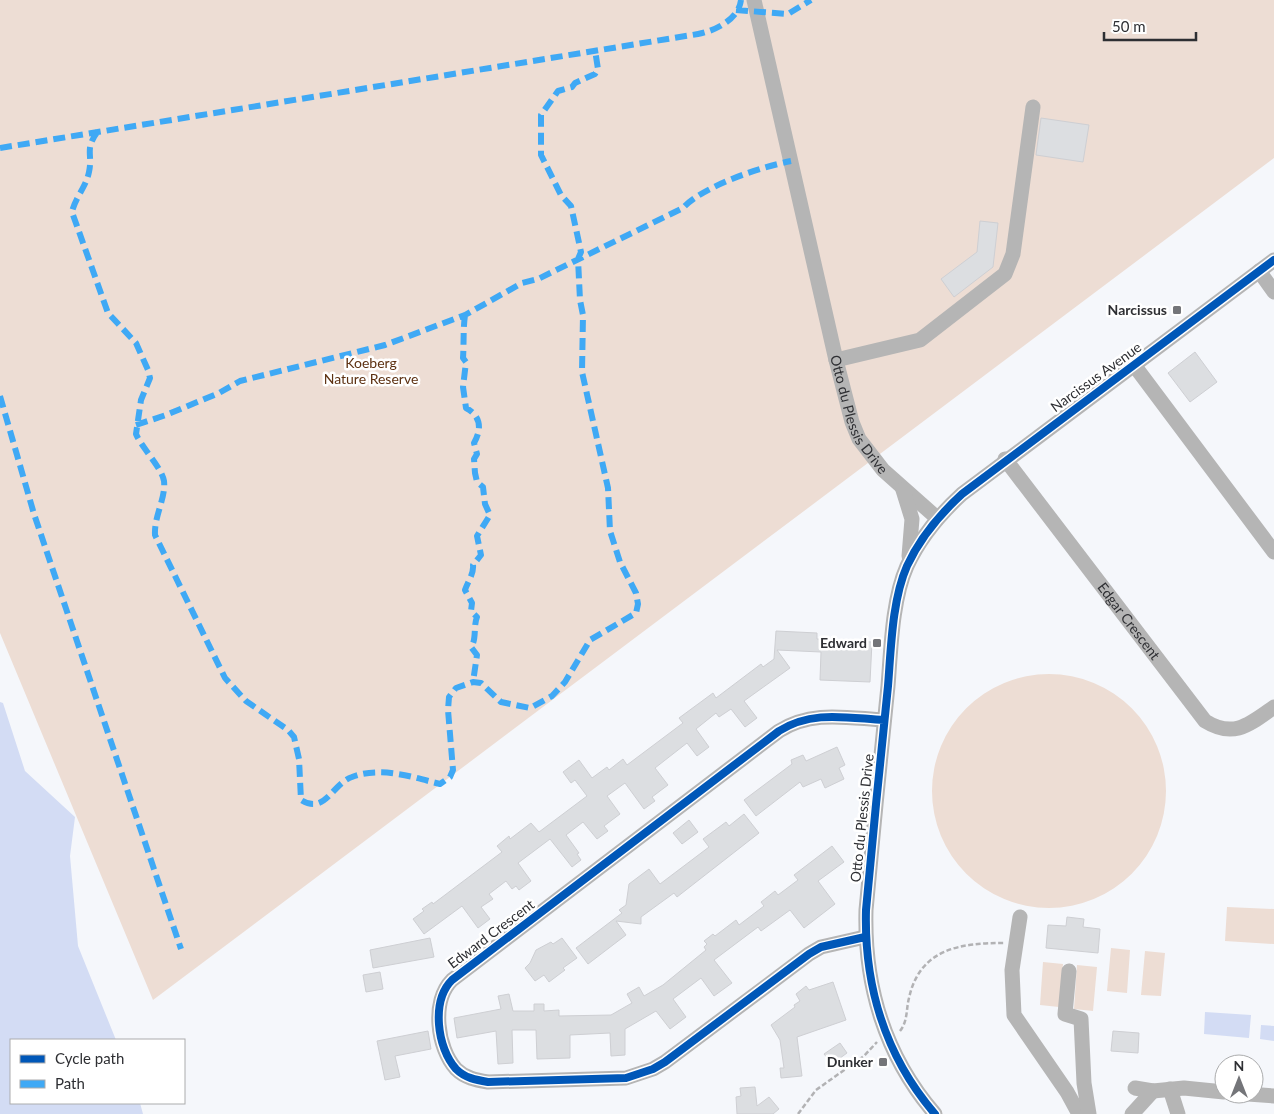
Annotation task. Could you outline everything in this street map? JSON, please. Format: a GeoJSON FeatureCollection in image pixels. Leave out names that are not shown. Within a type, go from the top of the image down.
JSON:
{"type":"FeatureCollection","features":[{"type":"Feature","properties":{"kind":"street","name":"Otto du Plessis Drive"},"geometry":{"type":"LineString","coordinates":[[754,0],[836,360],[847,404],[859,439],[883,470],[937,518],[921,541],[907,567],[901,584],[884,720],[865,938],[870,983],[888,1038],[908,1079],[935,1114]]}},
{"type":"Feature","properties":{"kind":"street"},"geometry":{"type":"LineString","coordinates":[[836,360],[920,340],[1005,274],[1010,266],[1013,254],[1033,108]]}},
{"type":"Feature","properties":{"kind":"street","name":"Narcissus Avenue"},"geometry":{"type":"LineString","coordinates":[[937,518],[962,494],[1005,459],[1274,260]]}},
{"type":"Feature","properties":{"kind":"street"},"geometry":{"type":"LineString","coordinates":[[1259,271],[1274,292]]}},
{"type":"Feature","properties":{"kind":"street"},"geometry":{"type":"LineString","coordinates":[[1134,365],[1274,552]]}},
{"type":"Feature","properties":{"kind":"street","name":"Edgar Crescent"},"geometry":{"type":"LineString","coordinates":[[1005,459],[1205,721],[1215,727],[1228,730],[1239,729],[1250,724],[1274,707]]}},
{"type":"Feature","properties":{"kind":"street"},"geometry":{"type":"LineString","coordinates":[[903,489],[912,519],[911,547],[907,567]]}},
{"type":"Feature","properties":{"kind":"street","name":"Edward Crescent"},"geometry":{"type":"LineString","coordinates":[[865,938],[821,947],[809,954],[665,1062],[653,1069],[626,1078],[488,1082],[475,1080],[465,1075],[450,1061],[440,1027],[439,1005],[446,986],[452,980],[779,731],[803,719],[818,717],[884,720]]}},
{"type":"Feature","properties":{"kind":"street"},"geometry":{"type":"LineString","coordinates":[[1020,916],[1012,970],[1014,1015],[1067,1092],[1079,1114]]}},
{"type":"Feature","properties":{"kind":"street"},"geometry":{"type":"LineString","coordinates":[[1069,971],[1065,1014],[1081,1019],[1084,1083],[1089,1114]]}},
{"type":"Feature","properties":{"kind":"street"},"geometry":{"type":"LineString","coordinates":[[1135,1088],[1153,1091],[1184,1088],[1214,1091]]}},
{"type":"Feature","properties":{"kind":"street"},"geometry":{"type":"LineString","coordinates":[[1170,1089],[1178,1114]]}},
{"type":"Feature","properties":{"kind":"street"},"geometry":{"type":"LineString","coordinates":[[1132,1114],[1153,1091]]}},
{"type":"Feature","properties":{"kind":"path"},"geometry":{"type":"LineString","coordinates":[[798,1114],[816,1090],[864,1056],[875,1043],[898,1034],[902,1028],[913,986],[929,959],[943,951],[973,943],[1016,943]]}},
{"type":"Feature","properties":{"kind":"green space","name":"Koeberg Nature Reserve"},"geometry":{"type":"Polygon","coordinates":[[[0,0],[1274,0],[1274,158],[153,1000],[0,633],[0,0]]]}},
{"type":"Feature","properties":{"kind":"green space"},"geometry":{"type":"Polygon","coordinates":[[[1049,674],[1072,677],[1094,683],[1114,694],[1139,717],[1157,746],[1163,768],[1166,791],[1163,814],[1157,836],[1146,856],[1123,881],[1094,899],[1072,905],[1049,908],[1026,905],[1004,899],[984,888],[959,865],[941,836],[935,814],[932,791],[935,768],[941,746],[952,726],[975,701],[1004,683],[1026,677],[1049,674]]]}},
{"type":"Feature","properties":{"kind":"green space"},"geometry":{"type":"Polygon","coordinates":[[[1227,907],[1274,909],[1274,944],[1225,941],[1227,907]]]}},
{"type":"Feature","properties":{"kind":"green space"},"geometry":{"type":"Polygon","coordinates":[[[1111,948],[1130,950],[1127,993],[1107,991],[1111,948]]]}},
{"type":"Feature","properties":{"kind":"green space"},"geometry":{"type":"Polygon","coordinates":[[[1145,951],[1165,953],[1161,996],[1141,995],[1145,951]]]}},
{"type":"Feature","properties":{"kind":"green space"},"geometry":{"type":"Polygon","coordinates":[[[1043,962],[1063,964],[1059,1007],[1040,1005],[1043,962]]]}},
{"type":"Feature","properties":{"kind":"green space"},"geometry":{"type":"Polygon","coordinates":[[[1077,965],[1097,967],[1093,1011],[1074,1009],[1077,965]]]}},
{"type":"Feature","properties":{"kind":"water"},"geometry":{"type":"Polygon","coordinates":[[[0,702],[3,703],[25,771],[75,817],[70,856],[78,946],[116,1039],[10,1039],[10,1104],[140,1104],[143,1114],[0,1114],[0,702]]]}},
{"type":"Feature","properties":{"kind":"water"},"geometry":{"type":"Polygon","coordinates":[[[1205,1012],[1251,1015],[1249,1038],[1204,1034],[1205,1012]]]}},
{"type":"Feature","properties":{"kind":"water"},"geometry":{"type":"Polygon","coordinates":[[[1261,1025],[1274,1026],[1274,1041],[1260,1039],[1261,1025]]]}},
{"type":"Feature","properties":{"kind":"building"},"geometry":{"type":"Polygon","coordinates":[[[1041,118],[1089,125],[1083,162],[1036,155],[1041,118]]]}},
{"type":"Feature","properties":{"kind":"building"},"geometry":{"type":"Polygon","coordinates":[[[980,221],[998,223],[993,267],[954,297],[941,279],[977,252],[980,221]]]}},
{"type":"Feature","properties":{"kind":"building"},"geometry":{"type":"Polygon","coordinates":[[[1195,352],[1217,382],[1190,402],[1168,373],[1195,352]]]}},
{"type":"Feature","properties":{"kind":"building"},"geometry":{"type":"Polygon","coordinates":[[[776,631],[817,633],[817,639],[872,642],[870,682],[820,680],[821,652],[777,650],[790,668],[744,701],[757,718],[745,727],[731,709],[719,717],[716,713],[696,729],[709,747],[697,756],[687,743],[655,768],[668,785],[652,797],[655,801],[644,809],[625,783],[607,796],[620,814],[604,826],[608,831],[597,839],[583,822],[566,835],[579,853],[577,854],[581,860],[572,867],[550,839],[518,863],[531,881],[519,890],[516,886],[512,889],[506,881],[489,894],[493,899],[481,907],[490,919],[478,928],[462,906],[424,934],[413,919],[424,911],[422,909],[432,902],[433,904],[502,852],[497,846],[509,836],[510,839],[531,823],[539,832],[587,796],[575,780],[571,783],[563,772],[579,760],[592,778],[607,767],[609,770],[623,759],[627,765],[683,723],[679,718],[713,693],[716,698],[761,664],[763,667],[774,659],[776,631]]]}},
{"type":"Feature","properties":{"kind":"building"},"geometry":{"type":"Polygon","coordinates":[[[837,747],[845,765],[839,768],[844,779],[825,788],[821,779],[803,787],[800,782],[756,816],[744,800],[792,764],[791,760],[803,755],[806,761],[837,747]]]}},
{"type":"Feature","properties":{"kind":"building"},"geometry":{"type":"Polygon","coordinates":[[[744,814],[759,833],[677,897],[674,893],[641,917],[641,924],[616,921],[626,935],[588,964],[576,948],[622,913],[619,910],[626,905],[629,884],[649,869],[660,884],[709,847],[703,839],[726,822],[729,826],[744,814]]]}},
{"type":"Feature","properties":{"kind":"building"},"geometry":{"type":"Polygon","coordinates":[[[689,820],[698,832],[682,844],[673,833],[689,820]]]}},
{"type":"Feature","properties":{"kind":"building"},"geometry":{"type":"Polygon","coordinates":[[[832,846],[844,862],[818,881],[835,904],[804,928],[790,910],[761,931],[758,927],[714,960],[732,983],[714,996],[701,978],[673,999],[686,1017],[670,1029],[656,1011],[625,1029],[625,1055],[611,1056],[610,1033],[570,1035],[570,1058],[537,1059],[536,1030],[512,1030],[513,1063],[498,1064],[496,1031],[457,1038],[454,1018],[501,1009],[498,996],[509,994],[513,1011],[534,1011],[534,1004],[544,1004],[544,1011],[559,1010],[559,1016],[611,1015],[632,1003],[627,994],[639,987],[644,996],[663,985],[706,950],[704,947],[707,944],[704,941],[713,934],[715,936],[736,920],[739,925],[764,906],[761,902],[775,891],[778,895],[798,880],[794,875],[832,846]]]}},
{"type":"Feature","properties":{"kind":"building"},"geometry":{"type":"Polygon","coordinates":[[[1067,917],[1084,919],[1083,927],[1100,929],[1098,953],[1046,948],[1048,925],[1066,926],[1067,917]]]}},
{"type":"Feature","properties":{"kind":"building"},"geometry":{"type":"Polygon","coordinates":[[[430,938],[434,957],[373,968],[370,950],[430,938]]]}},
{"type":"Feature","properties":{"kind":"building"},"geometry":{"type":"Polygon","coordinates":[[[562,938],[577,958],[563,968],[565,970],[549,982],[544,975],[535,981],[525,968],[530,963],[536,950],[551,942],[553,944],[562,938]]]}},
{"type":"Feature","properties":{"kind":"building"},"geometry":{"type":"Polygon","coordinates":[[[380,972],[383,989],[366,992],[363,975],[380,972]]]}},
{"type":"Feature","properties":{"kind":"building"},"geometry":{"type":"Polygon","coordinates":[[[833,982],[846,1020],[797,1037],[802,1076],[781,1078],[780,1068],[784,1068],[780,1040],[771,1025],[795,1007],[794,1005],[800,1001],[796,994],[806,986],[809,990],[833,982]]]}},
{"type":"Feature","properties":{"kind":"building"},"geometry":{"type":"Polygon","coordinates":[[[428,1031],[431,1049],[395,1056],[400,1077],[385,1080],[377,1041],[428,1031]]]}},
{"type":"Feature","properties":{"kind":"building"},"geometry":{"type":"Polygon","coordinates":[[[1113,1031],[1139,1033],[1138,1053],[1111,1051],[1113,1031]]]}},
{"type":"Feature","properties":{"kind":"building"},"geometry":{"type":"Polygon","coordinates":[[[840,1043],[847,1053],[832,1064],[824,1054],[840,1043]]]}},
{"type":"Feature","properties":{"kind":"building"},"geometry":{"type":"Polygon","coordinates":[[[755,1087],[757,1106],[769,1097],[779,1109],[773,1114],[737,1114],[736,1097],[741,1096],[740,1088],[755,1087]]]}},
{"type":"Feature","properties":{"kind":"marked path"},"geometry":{"type":"LineString","coordinates":[[0,148],[698,34],[712,30],[725,23],[736,13],[741,0]]}},
{"type":"Feature","properties":{"kind":"marked path"},"geometry":{"type":"LineString","coordinates":[[736,10],[788,14],[811,0]]}},
{"type":"Feature","properties":{"kind":"marked path"},"geometry":{"type":"LineString","coordinates":[[98,131],[90,147],[88,177],[72,212],[108,313],[136,343],[148,370],[150,378],[141,400],[136,434],[160,470],[164,481],[155,535],[225,678],[246,701],[288,730],[294,737],[299,759],[301,800],[309,804],[316,804],[322,801],[352,777],[374,772],[396,774],[440,784],[450,777],[453,770],[448,710],[449,697],[456,688],[473,682],[481,683],[501,702],[530,708],[552,696],[565,682],[590,640],[636,613],[638,604],[636,593],[620,562],[610,531],[608,488],[582,372],[583,315],[580,300],[578,259],[581,252],[571,206],[561,195],[541,155],[541,115],[558,91],[572,87],[575,83],[595,74],[598,69],[595,50]]}},
{"type":"Feature","properties":{"kind":"marked path"},"geometry":{"type":"LineString","coordinates":[[136,425],[219,393],[240,381],[385,345],[465,315],[522,283],[538,279],[683,208],[704,192],[718,185],[733,178],[791,161]]}},
{"type":"Feature","properties":{"kind":"marked path"},"geometry":{"type":"LineString","coordinates":[[465,315],[463,358],[466,362],[463,387],[466,408],[475,415],[479,423],[477,438],[474,443],[477,454],[474,459],[475,473],[477,482],[483,487],[485,504],[490,515],[477,536],[481,555],[473,565],[472,574],[465,590],[472,603],[471,611],[477,617],[474,640],[471,647],[477,655],[473,682]]}},
{"type":"Feature","properties":{"kind":"marked path"},"geometry":{"type":"LineString","coordinates":[[0,396],[34,514],[181,949]]}},
{"type":"Feature","properties":{"kind":"cycle path"},"geometry":{"type":"LineString","coordinates":[[935,1114],[918,1092],[891,1044],[874,992],[866,938],[866,910],[893,625],[898,594],[907,566],[931,527],[962,494],[1274,260]]}},
{"type":"Feature","properties":{"kind":"cycle path"},"geometry":{"type":"LineString","coordinates":[[865,937],[821,947],[809,954],[665,1062],[653,1069],[626,1078],[488,1082],[467,1077],[459,1072],[444,1049],[439,1024],[439,1012],[445,989],[452,980],[779,731],[791,724],[817,718],[843,717],[884,720]]}},
{"type":"Feature","properties":{"kind":"place","name":"Narcissus"},"geometry":{"type":"Point","coordinates":[1177,310]}},
{"type":"Feature","properties":{"kind":"place","name":"Edward"},"geometry":{"type":"Point","coordinates":[877,643]}},
{"type":"Feature","properties":{"kind":"place","name":"Dunker"},"geometry":{"type":"Point","coordinates":[883,1062]}}]}
